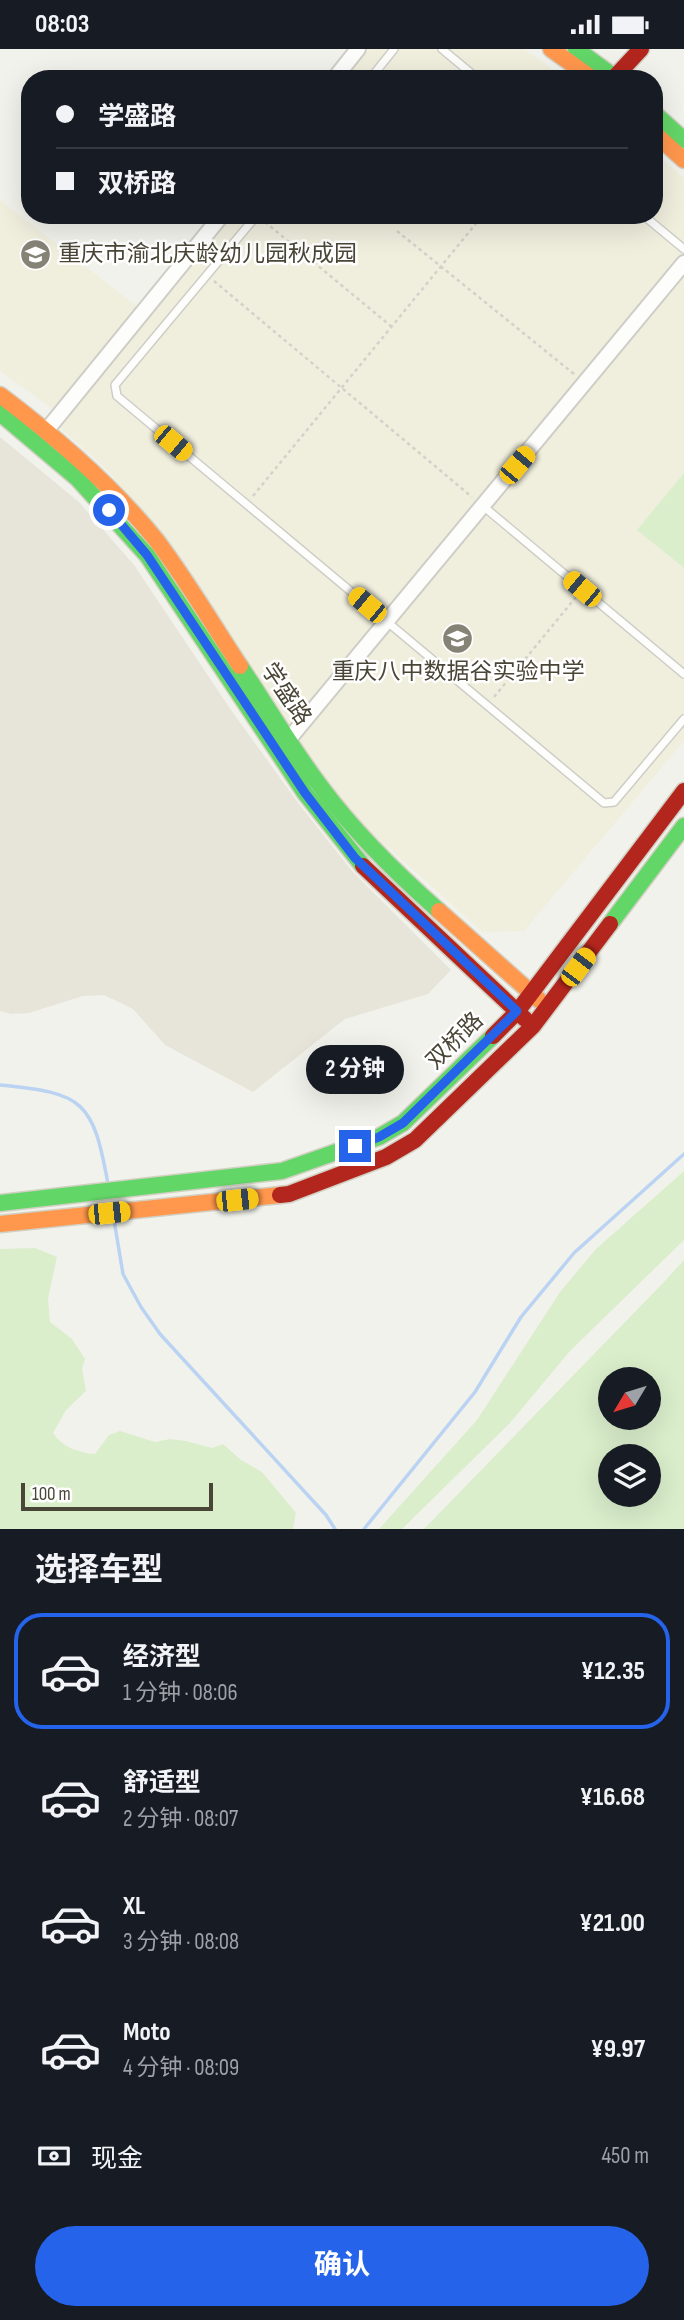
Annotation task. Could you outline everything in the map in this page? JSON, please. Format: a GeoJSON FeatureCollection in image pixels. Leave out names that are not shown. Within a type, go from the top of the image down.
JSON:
{"type":"FeatureCollection","features":[{"type":"Feature","properties":{"kind":"main road"},"geometry":{"type":"LineString","coordinates":[[551,49],[588,70]]}},
{"type":"Feature","properties":{"kind":"main road"},"geometry":{"type":"LineString","coordinates":[[576,49],[591,70]]}},
{"type":"Feature","properties":{"kind":"main road"},"geometry":{"type":"LineString","coordinates":[[593,70],[609,49]]}},
{"type":"Feature","properties":{"kind":"main road"},"geometry":{"type":"LineString","coordinates":[[622,70],[641,49]]}},
{"type":"Feature","properties":{"kind":"main road"},"geometry":{"type":"LineString","coordinates":[[663,121],[684,140]]}},
{"type":"Feature","properties":{"kind":"main road"},"geometry":{"type":"LineString","coordinates":[[663,141],[684,160]]}},
{"type":"Feature","properties":{"kind":"main road","name":"学盛路"},"geometry":{"type":"LineString","coordinates":[[0,395],[106,482],[158,543],[320,786],[369,845],[397,874],[547,1008]]}},
{"type":"Feature","properties":{"kind":"main road","name":"学盛路"},"geometry":{"type":"LineString","coordinates":[[0,413],[53,457],[123,526],[147,555],[305,793],[355,858],[533,1027]]}},
{"type":"Feature","properties":{"kind":"main road","name":"双桥路"},"geometry":{"type":"LineString","coordinates":[[2,1203],[282,1171],[379,1137],[403,1123],[517,1011],[684,791]]}},
{"type":"Feature","properties":{"kind":"main road","name":"双桥路"},"geometry":{"type":"LineString","coordinates":[[3,1224],[289,1194],[386,1157],[415,1140],[533,1027],[684,826]]}},
{"type":"Feature","properties":{"kind":"street"},"geometry":{"type":"LineString","coordinates":[[341,70],[358,49]]}},
{"type":"Feature","properties":{"kind":"street"},"geometry":{"type":"LineString","coordinates":[[46,431],[215,224]]}},
{"type":"Feature","properties":{"kind":"street"},"geometry":{"type":"LineString","coordinates":[[289,740],[684,263]]}},
{"type":"Feature","properties":{"kind":"lane"},"geometry":{"type":"LineString","coordinates":[[377,70],[394,49]]}},
{"type":"Feature","properties":{"kind":"lane"},"geometry":{"type":"LineString","coordinates":[[442,49],[467,70]]}},
{"type":"Feature","properties":{"kind":"lane"},"geometry":{"type":"LineString","coordinates":[[250,224],[116,385],[117,396],[604,803],[614,802],[684,719]]}},
{"type":"Feature","properties":{"kind":"lane"},"geometry":{"type":"LineString","coordinates":[[654,224],[684,249]]}},
{"type":"Feature","properties":{"kind":"lane"},"geometry":{"type":"LineString","coordinates":[[482,506],[684,674]]}},
{"type":"Feature","properties":{"kind":"path"},"geometry":{"type":"LineString","coordinates":[[268,224],[392,327]]}},
{"type":"Feature","properties":{"kind":"path"},"geometry":{"type":"LineString","coordinates":[[247,504],[476,224]]}},
{"type":"Feature","properties":{"kind":"path"},"geometry":{"type":"LineString","coordinates":[[397,231],[585,383]]}},
{"type":"Feature","properties":{"kind":"path"},"geometry":{"type":"LineString","coordinates":[[207,275],[482,506]]}},
{"type":"Feature","properties":{"kind":"path"},"geometry":{"type":"LineString","coordinates":[[488,705],[582,589]]}},
{"type":"Feature","properties":{"kind":"shaded area"},"geometry":{"type":"Polygon","coordinates":[[[369,49],[524,49],[553,70],[352,70],[369,49]]]}},
{"type":"Feature","properties":{"kind":"shaded area","name":"重庆八中数据谷实验中学"},"geometry":{"type":"Polygon","coordinates":[[[663,160],[684,178],[684,741],[524,931],[483,932],[360,823],[327,782],[163,535],[104,467],[59,427],[226,224],[663,224],[663,160]]]}},
{"type":"Feature","properties":{"kind":"shaded area","name":"重庆市渝北庆龄幼儿园秋成园"},"geometry":{"type":"Polygon","coordinates":[[[0,200],[21,216],[21,224],[31,224],[138,307],[54,410],[0,371],[0,200]]]}},
{"type":"Feature","properties":{"kind":"shaded area"},"geometry":{"type":"Polygon","coordinates":[[[0,437],[79,502],[134,565],[231,710],[299,804],[352,871],[451,970],[428,994],[345,1019],[253,1092],[165,1045],[133,1009],[104,995],[83,996],[29,1013],[11,1014],[0,1011],[0,437]]]}},
{"type":"Feature","properties":{"kind":"green space"},"geometry":{"type":"Polygon","coordinates":[[[684,473],[684,568],[637,530],[684,473]]]}},
{"type":"Feature","properties":{"kind":"green space"},"geometry":{"type":"Polygon","coordinates":[[[684,1171],[684,1240],[570,1351],[510,1423],[402,1529],[379,1529],[477,1420],[560,1292],[596,1249],[684,1171]]]}},
{"type":"Feature","properties":{"kind":"green space"},"geometry":{"type":"Polygon","coordinates":[[[35,1248],[57,1257],[48,1299],[50,1322],[72,1339],[85,1359],[82,1369],[86,1391],[66,1410],[53,1433],[57,1438],[71,1448],[95,1454],[109,1435],[120,1431],[155,1442],[170,1439],[212,1448],[223,1444],[241,1460],[262,1472],[296,1513],[293,1529],[0,1529],[0,1249],[35,1248]]]}},
{"type":"Feature","properties":{"kind":"green space"},"geometry":{"type":"Polygon","coordinates":[[[684,1260],[684,1529],[424,1529],[663,1283],[684,1260]]]}},
{"type":"Feature","properties":{"kind":"waterway"},"geometry":{"type":"LineString","coordinates":[[0,1085],[50,1092],[80,1106],[97,1135],[108,1184]]}},
{"type":"Feature","properties":{"kind":"waterway"},"geometry":{"type":"LineString","coordinates":[[364,1529],[475,1392],[521,1317],[574,1253],[684,1154]]}},
{"type":"Feature","properties":{"kind":"waterway"},"geometry":{"type":"LineString","coordinates":[[114,1220],[123,1274],[160,1334],[326,1515],[335,1529]]}},
{"type":"Feature","properties":{"kind":"traffic: fast"},"geometry":{"type":"LineString","coordinates":[[576,49],[605,70]]}},
{"type":"Feature","properties":{"kind":"traffic: fast"},"geometry":{"type":"LineString","coordinates":[[663,121],[684,140]]}},
{"type":"Feature","properties":{"kind":"traffic: fast"},"geometry":{"type":"LineString","coordinates":[[0,413],[78,479],[147,555],[305,793],[363,866]]}},
{"type":"Feature","properties":{"kind":"traffic: fast"},"geometry":{"type":"LineString","coordinates":[[240,666],[300,758],[334,804],[377,852],[439,911]]}},
{"type":"Feature","properties":{"kind":"traffic: fast"},"geometry":{"type":"LineString","coordinates":[[610,924],[684,826]]}},
{"type":"Feature","properties":{"kind":"traffic: fast"},"geometry":{"type":"LineString","coordinates":[[0,1203],[282,1171],[379,1137],[403,1123],[493,1036]]}},
{"type":"Feature","properties":{"kind":"traffic: slow"},"geometry":{"type":"LineString","coordinates":[[551,49],[580,70]]}},
{"type":"Feature","properties":{"kind":"traffic: slow"},"geometry":{"type":"LineString","coordinates":[[663,141],[684,160]]}},
{"type":"Feature","properties":{"kind":"traffic: slow"},"geometry":{"type":"LineString","coordinates":[[0,395],[83,463],[140,520],[179,572],[240,666]]}},
{"type":"Feature","properties":{"kind":"traffic: slow"},"geometry":{"type":"LineString","coordinates":[[439,911],[539,1000]]}},
{"type":"Feature","properties":{"kind":"traffic: slow"},"geometry":{"type":"LineString","coordinates":[[0,1224],[280,1195]]}},
{"type":"Feature","properties":{"kind":"traffic: jam"},"geometry":{"type":"LineString","coordinates":[[621,70],[641,49]]}},
{"type":"Feature","properties":{"kind":"traffic: jam"},"geometry":{"type":"LineString","coordinates":[[493,1036],[517,1012],[684,791]]}},
{"type":"Feature","properties":{"kind":"traffic: jam"},"geometry":{"type":"LineString","coordinates":[[363,866],[525,1019]]}},
{"type":"Feature","properties":{"kind":"traffic: jam"},"geometry":{"type":"LineString","coordinates":[[280,1195],[386,1157],[415,1140],[533,1026],[610,924]]}},
{"type":"Feature","properties":{"kind":"place","name":"重庆市渝北庆龄幼儿园秋成园"},"geometry":{"type":"Point","coordinates":[35,254]}},
{"type":"Feature","properties":{"kind":"place","name":"重庆八中数据谷实验中学"},"geometry":{"type":"Point","coordinates":[458,638]}},
{"type":"Feature","properties":{"kind":"route"},"geometry":{"type":"LineString","coordinates":[[109,510],[147,555],[305,793],[355,858],[517,1011],[403,1123],[379,1137],[355,1146]]}}]}
